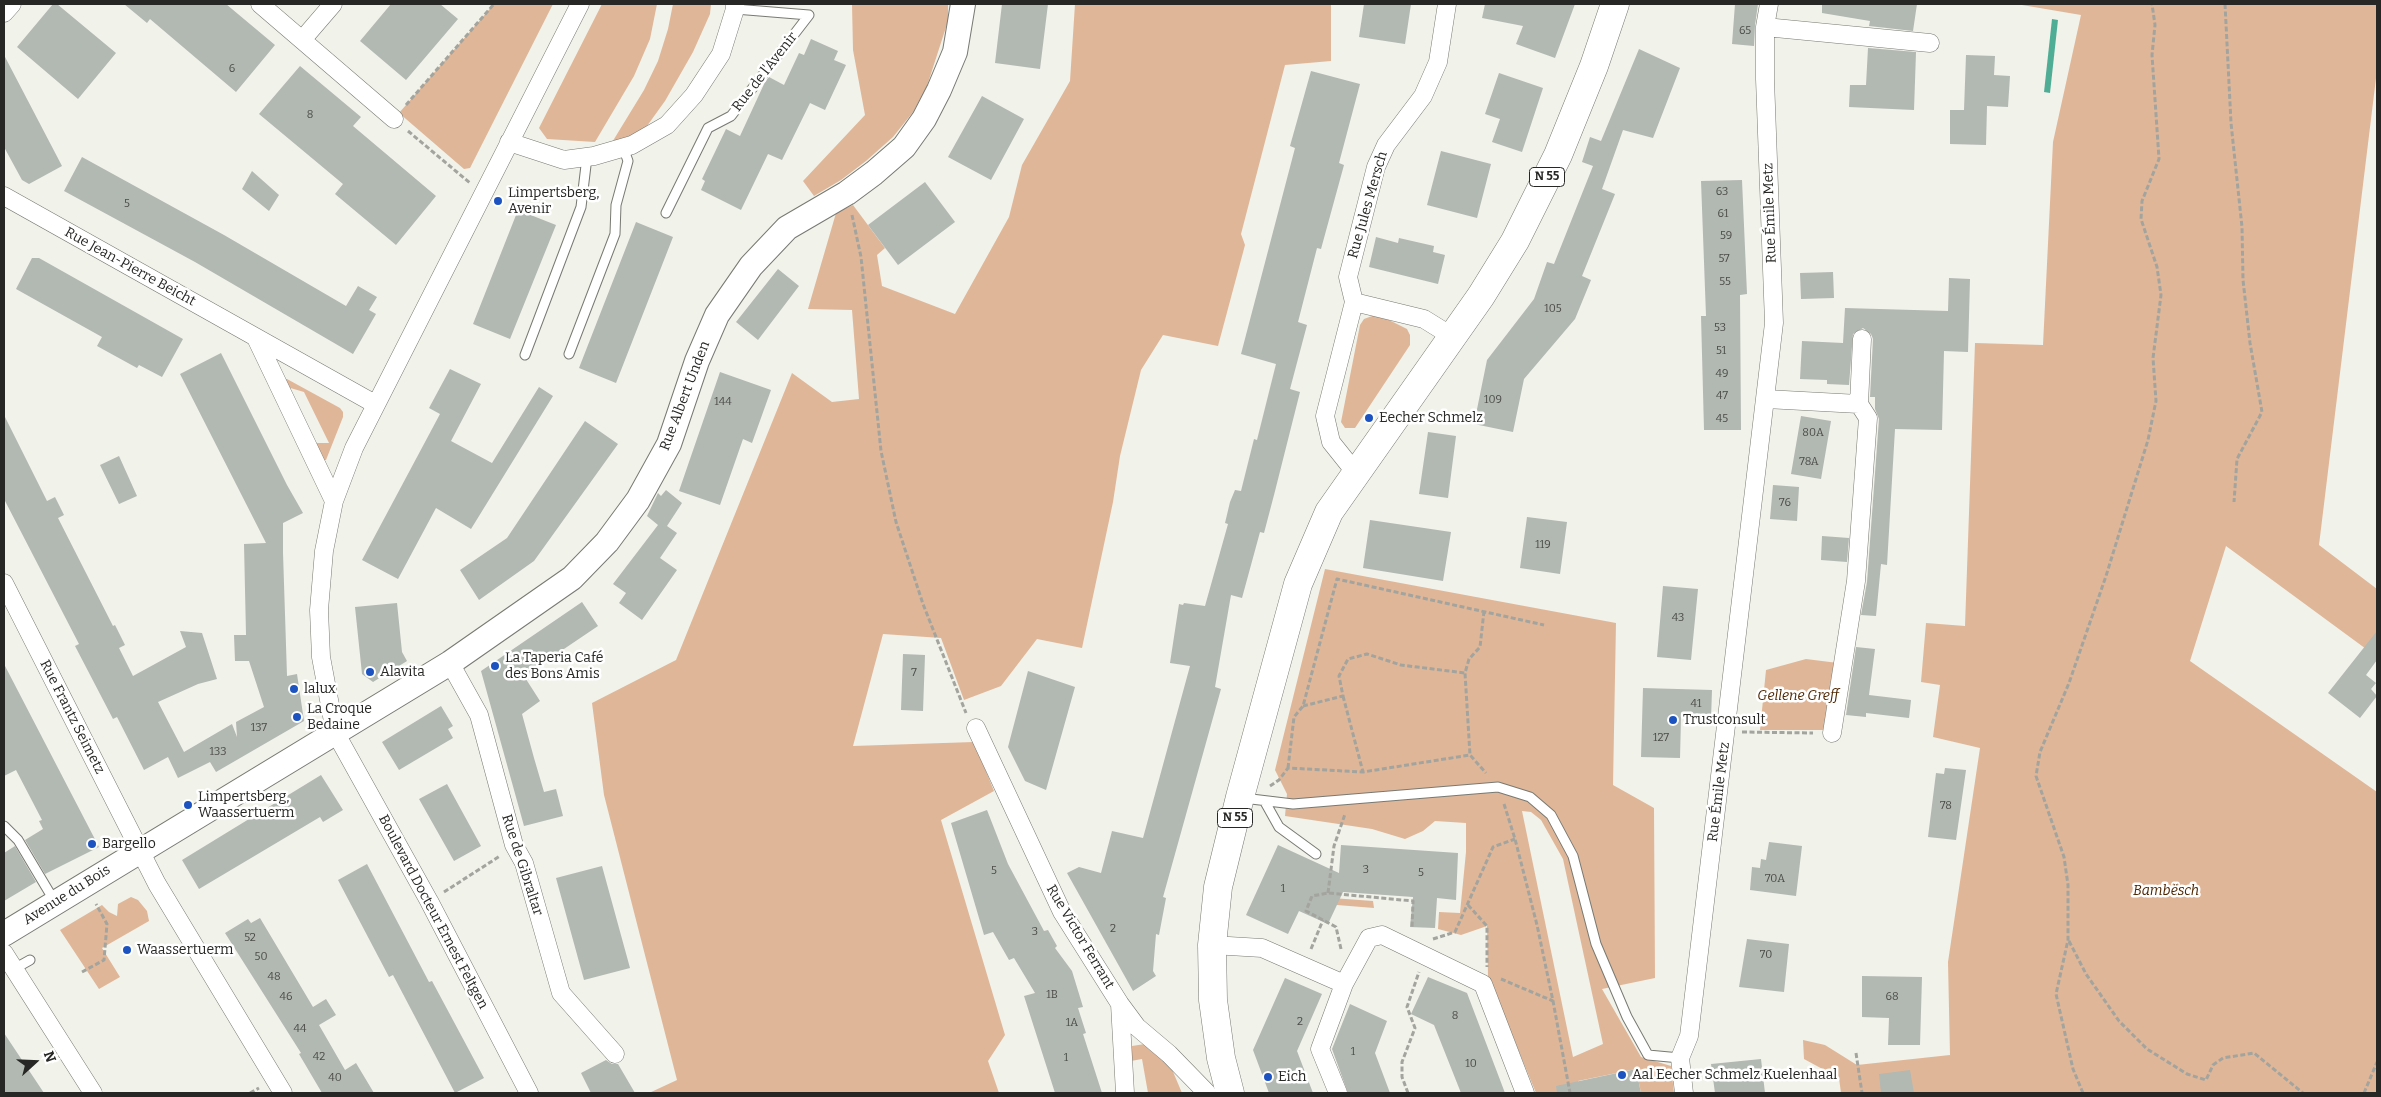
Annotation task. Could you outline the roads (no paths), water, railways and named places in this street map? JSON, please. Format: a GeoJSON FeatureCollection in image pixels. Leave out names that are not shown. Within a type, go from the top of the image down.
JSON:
{"type":"FeatureCollection","features":[{"type":"Feature","properties":{"kind":"main road","name":"Rue Albert Unden"},"geometry":{"type":"LineString","coordinates":[[335,732],[450,663],[572,578],[607,542],[638,500],[669,444],[697,361],[717,314],[751,266],[787,228],[846,193],[874,173],[904,147],[924,119],[940,90],[955,52],[963,4]]}},
{"type":"Feature","properties":{"kind":"main road","name":"N 55"},"geometry":{"type":"LineString","coordinates":[[1230,1093],[1221,1058],[1213,1000],[1212,945],[1218,887],[1252,800],[1298,584],[1329,512],[1355,472],[1453,337],[1515,241],[1558,155],[1594,66],[1615,4]]}},
{"type":"Feature","properties":{"kind":"main road","name":"Avenue du Bois"},"geometry":{"type":"LineString","coordinates":[[4,934],[335,732]]}},
{"type":"Feature","properties":{"kind":"street"},"geometry":{"type":"LineString","coordinates":[[4,13],[12,4]]}},
{"type":"Feature","properties":{"kind":"street"},"geometry":{"type":"LineString","coordinates":[[260,4],[394,119]]}},
{"type":"Feature","properties":{"kind":"street"},"geometry":{"type":"LineString","coordinates":[[302,40],[333,4]]}},
{"type":"Feature","properties":{"kind":"street"},"geometry":{"type":"LineString","coordinates":[[509,142],[580,4]]}},
{"type":"Feature","properties":{"kind":"street","name":"Rue Jules Mersch"},"geometry":{"type":"LineString","coordinates":[[1354,302],[1348,277],[1376,167],[1386,145],[1423,96],[1438,62],[1447,4]]}},
{"type":"Feature","properties":{"kind":"street","name":"Rue Émile Metz"},"geometry":{"type":"LineString","coordinates":[[1684,1093],[1680,1058],[1689,1036],[1774,323],[1765,79],[1765,27],[1769,4]]}},
{"type":"Feature","properties":{"kind":"street","name":"Rue de l'Avenir"},"geometry":{"type":"LineString","coordinates":[[509,142],[564,160],[587,157],[623,147],[667,125],[694,95],[721,54],[735,6]]}},
{"type":"Feature","properties":{"kind":"street"},"geometry":{"type":"LineString","coordinates":[[1765,27],[1930,43]]}},
{"type":"Feature","properties":{"kind":"street","name":"Boulevard Docteur Ernest Feltgen"},"geometry":{"type":"LineString","coordinates":[[509,142],[354,448],[334,501],[324,551],[319,610],[321,657],[335,732],[429,901],[526,1092]]}},
{"type":"Feature","properties":{"kind":"street","name":"Rue Jean-Pierre Beicht"},"geometry":{"type":"LineString","coordinates":[[4,196],[376,404]]}},
{"type":"Feature","properties":{"kind":"street"},"geometry":{"type":"LineString","coordinates":[[1355,472],[1331,442],[1325,416],[1354,302],[1424,319],[1453,337]]}},
{"type":"Feature","properties":{"kind":"street"},"geometry":{"type":"LineString","coordinates":[[256,338],[334,501]]}},
{"type":"Feature","properties":{"kind":"street"},"geometry":{"type":"LineString","coordinates":[[1832,733],[1856,581],[1868,418],[1860,404],[1862,339]]}},
{"type":"Feature","properties":{"kind":"street"},"geometry":{"type":"LineString","coordinates":[[1766,398],[1860,404]]}},
{"type":"Feature","properties":{"kind":"street","name":"Rue Frantz Seimetz"},"geometry":{"type":"LineString","coordinates":[[4,583],[157,884],[283,1093]]}},
{"type":"Feature","properties":{"kind":"street","name":"Rue de Gibraltar"},"geometry":{"type":"LineString","coordinates":[[450,663],[479,715],[514,845],[524,863],[561,993],[615,1054]]}},
{"type":"Feature","properties":{"kind":"street","name":"Rue Victor Ferrant"},"geometry":{"type":"LineString","coordinates":[[976,728],[1062,912],[1120,1004],[1137,1028],[1169,1054],[1207,1093]]}},
{"type":"Feature","properties":{"kind":"street"},"geometry":{"type":"LineString","coordinates":[[1338,1093],[1320,1049],[1344,984],[1369,938],[1382,935],[1483,984],[1525,1093]]}},
{"type":"Feature","properties":{"kind":"street"},"geometry":{"type":"LineString","coordinates":[[1212,945],[1262,948],[1344,984]]}},
{"type":"Feature","properties":{"kind":"street"},"geometry":{"type":"LineString","coordinates":[[4,953],[93,1093]]}},
{"type":"Feature","properties":{"kind":"street"},"geometry":{"type":"LineString","coordinates":[[1120,1004],[1124,1093]]}},
{"type":"Feature","properties":{"kind":"lane","name":"Rue de l'Avenir"},"geometry":{"type":"LineString","coordinates":[[666,213],[708,128],[732,116],[809,15],[735,6]]}},
{"type":"Feature","properties":{"kind":"lane"},"geometry":{"type":"LineString","coordinates":[[569,354],[615,234],[616,205],[628,161],[623,147]]}},
{"type":"Feature","properties":{"kind":"lane"},"geometry":{"type":"LineString","coordinates":[[524,355],[581,207],[587,157]]}},
{"type":"Feature","properties":{"kind":"lane"},"geometry":{"type":"LineString","coordinates":[[1252,800],[1293,804],[1498,787],[1530,798],[1550,815],[1573,856],[1596,944],[1631,1024],[1648,1055],[1680,1058]]}},
{"type":"Feature","properties":{"kind":"lane"},"geometry":{"type":"LineString","coordinates":[[1252,800],[1279,827],[1316,854]]}},
{"type":"Feature","properties":{"kind":"lane"},"geometry":{"type":"LineString","coordinates":[[4,826],[18,840],[55,902]]}},
{"type":"Feature","properties":{"kind":"lane"},"geometry":{"type":"LineString","coordinates":[[14,970],[30,960]]}},
{"type":"Feature","properties":{"kind":"place","name":"Limpertsberg, Avenir"},"geometry":{"type":"Point","coordinates":[498,201]}},
{"type":"Feature","properties":{"kind":"place","name":"Eecher Schmelz"},"geometry":{"type":"Point","coordinates":[1369,418]}},
{"type":"Feature","properties":{"kind":"place","name":"La Taperia Café des Bons Amis"},"geometry":{"type":"Point","coordinates":[495,666]}},
{"type":"Feature","properties":{"kind":"place","name":"Alavita"},"geometry":{"type":"Point","coordinates":[370,672]}},
{"type":"Feature","properties":{"kind":"place","name":"lalux"},"geometry":{"type":"Point","coordinates":[294,689]}},
{"type":"Feature","properties":{"kind":"place","name":"La Croque Bedaine"},"geometry":{"type":"Point","coordinates":[297,717]}},
{"type":"Feature","properties":{"kind":"place","name":"Trustconsult"},"geometry":{"type":"Point","coordinates":[1673,720]}},
{"type":"Feature","properties":{"kind":"place","name":"Limpertsberg, Waassertuerm"},"geometry":{"type":"Point","coordinates":[188,805]}},
{"type":"Feature","properties":{"kind":"place","name":"Bargello"},"geometry":{"type":"Point","coordinates":[92,844]}},
{"type":"Feature","properties":{"kind":"place","name":"Waassertuerm"},"geometry":{"type":"Point","coordinates":[127,950]}},
{"type":"Feature","properties":{"kind":"place","name":"Aal Eecher Schmelz Kuelenhaal"},"geometry":{"type":"Point","coordinates":[1622,1075]}},
{"type":"Feature","properties":{"kind":"place","name":"Eich"},"geometry":{"type":"Point","coordinates":[1268,1077]}},
{"type":"Feature","properties":{"kind":"park label","name":"Gellene Greff"},"geometry":{"type":"Point","coordinates":[1798,696]}},
{"type":"Feature","properties":{"kind":"park label","name":"Bambësch"},"geometry":{"type":"Point","coordinates":[2166,891]}}]}
